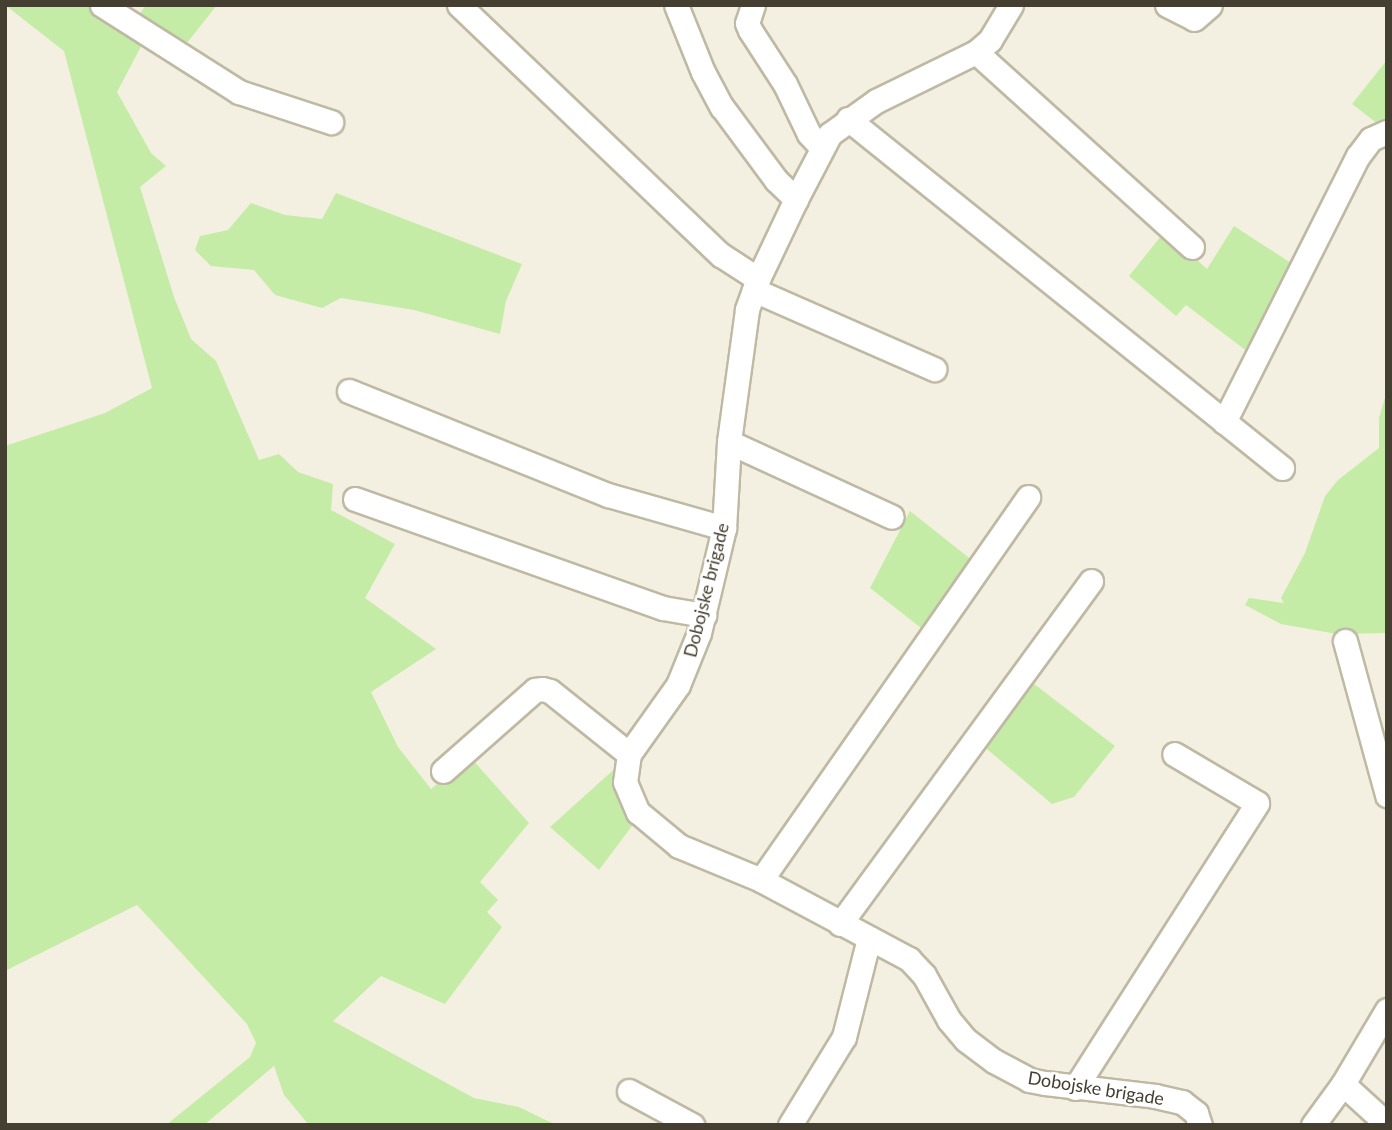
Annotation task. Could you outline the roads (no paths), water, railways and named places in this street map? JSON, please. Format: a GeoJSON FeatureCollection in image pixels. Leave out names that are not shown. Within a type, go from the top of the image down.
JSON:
{"type":"FeatureCollection","features":[{"type":"Feature","properties":{"kind":"street"},"geometry":{"type":"LineString","coordinates":[[102,5],[239,92],[331,122]]}},
{"type":"Feature","properties":{"kind":"street"},"geometry":{"type":"LineString","coordinates":[[459,5],[721,255],[756,284],[934,369]]}},
{"type":"Feature","properties":{"kind":"street"},"geometry":{"type":"LineString","coordinates":[[676,5],[703,72],[722,107],[776,180],[796,199]]}},
{"type":"Feature","properties":{"kind":"street"},"geometry":{"type":"LineString","coordinates":[[753,5],[747,23],[750,30],[786,84],[809,134],[822,148]]}},
{"type":"Feature","properties":{"kind":"street","name":"Dobojske brigade"},"geometry":{"type":"LineString","coordinates":[[1011,5],[990,40],[976,52],[876,100],[830,134],[796,199],[756,284],[744,332],[729,442],[724,528],[704,615],[678,685],[629,754],[625,782],[632,803],[645,820],[691,853],[761,880],[917,966],[949,1020],[966,1040],[985,1055],[1029,1080],[1075,1088],[1156,1096],[1182,1102],[1196,1113],[1200,1125]]}},
{"type":"Feature","properties":{"kind":"street"},"geometry":{"type":"LineString","coordinates":[[1167,5],[1194,19],[1210,5]]}},
{"type":"Feature","properties":{"kind":"street"},"geometry":{"type":"LineString","coordinates":[[976,52],[1192,247]]}},
{"type":"Feature","properties":{"kind":"street"},"geometry":{"type":"LineString","coordinates":[[848,119],[1282,468]]}},
{"type":"Feature","properties":{"kind":"street"},"geometry":{"type":"LineString","coordinates":[[1224,422],[1359,156],[1371,139],[1387,132]]}},
{"type":"Feature","properties":{"kind":"street"},"geometry":{"type":"LineString","coordinates":[[349,391],[597,491],[724,528]]}},
{"type":"Feature","properties":{"kind":"street"},"geometry":{"type":"LineString","coordinates":[[729,442],[892,517]]}},
{"type":"Feature","properties":{"kind":"street"},"geometry":{"type":"LineString","coordinates":[[761,880],[1028,497]]}},
{"type":"Feature","properties":{"kind":"street"},"geometry":{"type":"LineString","coordinates":[[355,499],[663,608],[704,615]]}},
{"type":"Feature","properties":{"kind":"street"},"geometry":{"type":"LineString","coordinates":[[840,924],[1091,581]]}},
{"type":"Feature","properties":{"kind":"street"},"geometry":{"type":"LineString","coordinates":[[1345,641],[1387,795]]}},
{"type":"Feature","properties":{"kind":"street"},"geometry":{"type":"LineString","coordinates":[[443,771],[535,690],[542,688],[550,691],[629,754]]}},
{"type":"Feature","properties":{"kind":"street"},"geometry":{"type":"LineString","coordinates":[[1075,1088],[1257,803],[1174,754]]}},
{"type":"Feature","properties":{"kind":"street"},"geometry":{"type":"LineString","coordinates":[[790,1125],[844,1037],[869,938]]}},
{"type":"Feature","properties":{"kind":"street"},"geometry":{"type":"LineString","coordinates":[[1313,1125],[1343,1084],[1387,1010]]}},
{"type":"Feature","properties":{"kind":"street"},"geometry":{"type":"LineString","coordinates":[[1343,1084],[1387,1124]]}},
{"type":"Feature","properties":{"kind":"street"},"geometry":{"type":"LineString","coordinates":[[629,1091],[692,1125]]}}]}
